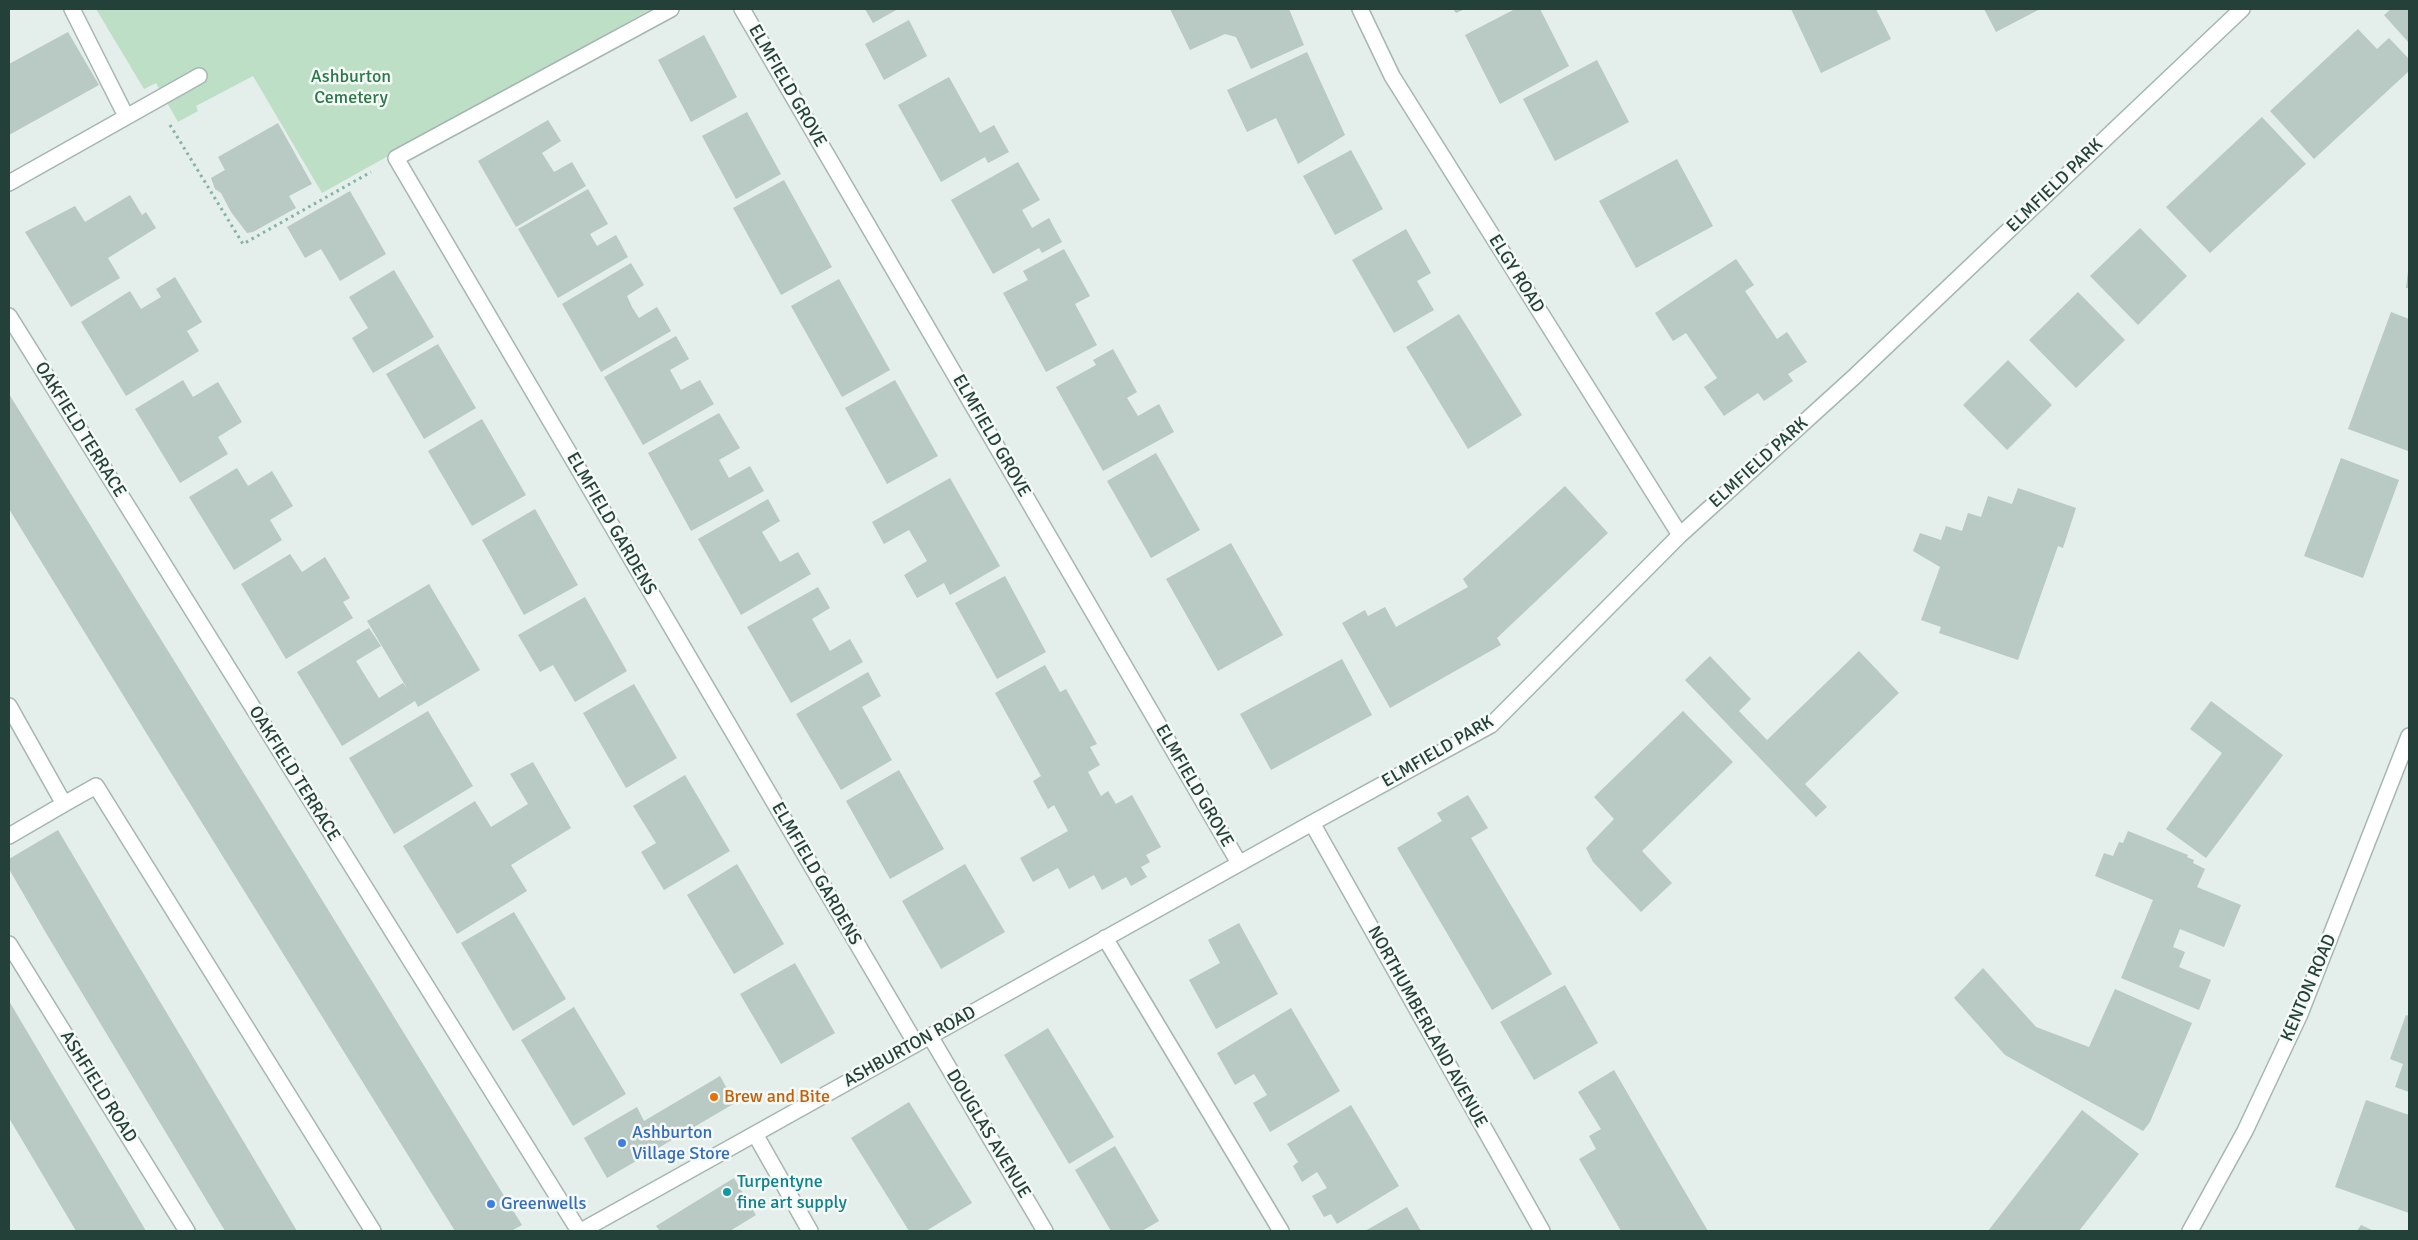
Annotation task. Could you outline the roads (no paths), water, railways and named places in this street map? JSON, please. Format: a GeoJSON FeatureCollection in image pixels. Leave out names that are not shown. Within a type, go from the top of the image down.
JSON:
{"type":"FeatureCollection","features":[{"type":"Feature","properties":{"kind":"street"},"geometry":{"type":"LineString","coordinates":[[72,9],[126,116]]}},
{"type":"Feature","properties":{"kind":"street","name":"ELMFIELD GARDENS"},"geometry":{"type":"LineString","coordinates":[[671,9],[396,158],[916,1044]]}},
{"type":"Feature","properties":{"kind":"street","name":"ELMFIELD GROVE"},"geometry":{"type":"LineString","coordinates":[[742,9],[1239,863]]}},
{"type":"Feature","properties":{"kind":"street","name":"ELGY ROAD"},"geometry":{"type":"LineString","coordinates":[[1360,9],[1392,76],[1680,535]]}},
{"type":"Feature","properties":{"kind":"street","name":"ELMFIELD PARK"},"geometry":{"type":"LineString","coordinates":[[1239,863],[1492,725],[1680,535],[1854,377],[2242,9]]}},
{"type":"Feature","properties":{"kind":"street"},"geometry":{"type":"LineString","coordinates":[[9,183],[199,76]]}},
{"type":"Feature","properties":{"kind":"street","name":"OAKFIELD TERRACE"},"geometry":{"type":"LineString","coordinates":[[9,316],[580,1231]]}},
{"type":"Feature","properties":{"kind":"street"},"geometry":{"type":"LineString","coordinates":[[9,706],[64,804]]}},
{"type":"Feature","properties":{"kind":"street","name":"KENTON ROAD"},"geometry":{"type":"LineString","coordinates":[[2190,1231],[2245,1131],[2300,1014],[2409,736]]}},
{"type":"Feature","properties":{"kind":"street"},"geometry":{"type":"LineString","coordinates":[[9,836],[96,786],[373,1231]]}},
{"type":"Feature","properties":{"kind":"street","name":"NORTHUMBERLAND AVENUE"},"geometry":{"type":"LineString","coordinates":[[1312,822],[1542,1231]]}},
{"type":"Feature","properties":{"kind":"street","name":"ASHBURTON ROAD"},"geometry":{"type":"LineString","coordinates":[[580,1231],[597,1227],[755,1134],[1239,863]]}},
{"type":"Feature","properties":{"kind":"street"},"geometry":{"type":"LineString","coordinates":[[1106,938],[1281,1231]]}},
{"type":"Feature","properties":{"kind":"street","name":"ASHFIELD ROAD"},"geometry":{"type":"LineString","coordinates":[[9,944],[187,1231]]}},
{"type":"Feature","properties":{"kind":"street","name":"DOUGLAS AVENUE"},"geometry":{"type":"LineString","coordinates":[[930,1036],[1045,1231]]}},
{"type":"Feature","properties":{"kind":"street"},"geometry":{"type":"LineString","coordinates":[[755,1134],[810,1231]]}},
{"type":"Feature","properties":{"kind":"place","name":"Brew and Bite"},"geometry":{"type":"Point","coordinates":[714,1097]}},
{"type":"Feature","properties":{"kind":"place","name":"Ashburton Village Store"},"geometry":{"type":"Point","coordinates":[622,1143]}},
{"type":"Feature","properties":{"kind":"place","name":"Turpentyne fine art supply"},"geometry":{"type":"Point","coordinates":[727,1192]}},
{"type":"Feature","properties":{"kind":"place","name":"Greenwells"},"geometry":{"type":"Point","coordinates":[491,1204]}},
{"type":"Feature","properties":{"kind":"park label","name":"Ashburton Cemetery"},"geometry":{"type":"Point","coordinates":[351,87]}}]}
